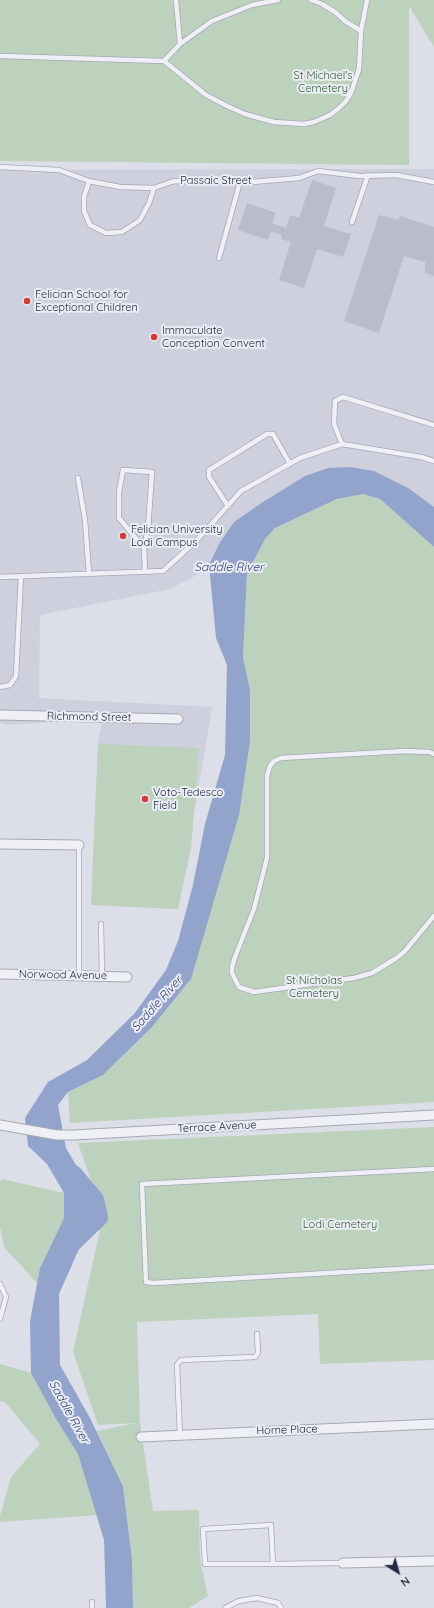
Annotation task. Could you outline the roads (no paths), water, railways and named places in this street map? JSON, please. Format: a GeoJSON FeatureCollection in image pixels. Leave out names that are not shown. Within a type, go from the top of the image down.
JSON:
{"type":"FeatureCollection","features":[{"type":"Feature","properties":{"kind":"street","name":"Richmond Street"},"geometry":{"type":"LineString","coordinates":[[0,715],[178,719]]}},
{"type":"Feature","properties":{"kind":"street"},"geometry":{"type":"LineString","coordinates":[[0,844],[79,845]]}},
{"type":"Feature","properties":{"kind":"street","name":"Norwood Avenue"},"geometry":{"type":"LineString","coordinates":[[0,974],[127,977]]}},
{"type":"Feature","properties":{"kind":"street","name":"Terrace Avenue"},"geometry":{"type":"LineString","coordinates":[[0,1125],[57,1135],[74,1135],[434,1115]]}},
{"type":"Feature","properties":{"kind":"street","name":"Home Place"},"geometry":{"type":"LineString","coordinates":[[141,1437],[434,1424]]}},
{"type":"Feature","properties":{"kind":"street"},"geometry":{"type":"LineString","coordinates":[[343,1563],[434,1561]]}},
{"type":"Feature","properties":{"kind":"lane"},"geometry":{"type":"LineString","coordinates":[[176,0],[180,44]]}},
{"type":"Feature","properties":{"kind":"lane"},"geometry":{"type":"LineString","coordinates":[[164,61],[180,44],[198,30],[219,18],[252,5],[278,0]]}},
{"type":"Feature","properties":{"kind":"lane"},"geometry":{"type":"LineString","coordinates":[[311,0],[329,8],[361,31]]}},
{"type":"Feature","properties":{"kind":"lane"},"geometry":{"type":"LineString","coordinates":[[0,56],[164,61],[206,95],[227,106],[245,114],[274,122],[304,124],[314,122],[330,115],[340,108],[351,92],[359,69],[361,31],[367,7],[367,0]]}},
{"type":"Feature","properties":{"kind":"lane","name":"Passaic Street"},"geometry":{"type":"LineString","coordinates":[[0,167],[59,170],[89,181],[120,186],[154,188],[174,181],[240,182],[299,178],[318,171],[368,175],[396,174],[434,182]]}},
{"type":"Feature","properties":{"kind":"lane"},"geometry":{"type":"LineString","coordinates":[[352,222],[368,175]]}},
{"type":"Feature","properties":{"kind":"lane"},"geometry":{"type":"LineString","coordinates":[[89,181],[84,197],[84,211],[90,225],[106,233],[122,232],[140,220],[149,203],[154,188]]}},
{"type":"Feature","properties":{"kind":"lane"},"geometry":{"type":"LineString","coordinates":[[219,258],[240,182]]}},
{"type":"Feature","properties":{"kind":"lane"},"geometry":{"type":"LineString","coordinates":[[342,444],[334,424],[335,401],[343,397],[434,425]]}},
{"type":"Feature","properties":{"kind":"lane"},"geometry":{"type":"LineString","coordinates":[[228,506],[209,477],[209,470],[267,434],[273,434],[290,464]]}},
{"type":"Feature","properties":{"kind":"lane"},"geometry":{"type":"LineString","coordinates":[[0,577],[164,571],[197,540],[241,491],[300,458],[342,444],[420,457],[434,461]]}},
{"type":"Feature","properties":{"kind":"lane"},"geometry":{"type":"LineString","coordinates":[[144,548],[119,518],[119,492],[123,470],[152,472],[148,529],[144,548],[145,571]]}},
{"type":"Feature","properties":{"kind":"lane"},"geometry":{"type":"LineString","coordinates":[[78,478],[85,520],[89,574]]}},
{"type":"Feature","properties":{"kind":"lane"},"geometry":{"type":"LineString","coordinates":[[0,687],[10,685],[16,676],[21,576]]}},
{"type":"Feature","properties":{"kind":"lane"},"geometry":{"type":"LineString","coordinates":[[434,754],[429,752],[405,751],[281,758],[274,761],[270,766],[267,776],[266,858],[254,909],[235,957],[232,973],[239,987],[254,992],[354,978],[372,973],[404,952],[434,916]]}},
{"type":"Feature","properties":{"kind":"lane"},"geometry":{"type":"LineString","coordinates":[[79,845],[79,976]]}},
{"type":"Feature","properties":{"kind":"lane"},"geometry":{"type":"LineString","coordinates":[[101,924],[102,976]]}},
{"type":"Feature","properties":{"kind":"lane"},"geometry":{"type":"LineString","coordinates":[[434,1169],[142,1184],[146,1282],[162,1283],[434,1267]]}},
{"type":"Feature","properties":{"kind":"lane"},"geometry":{"type":"LineString","coordinates":[[0,1284],[6,1297],[0,1320]]}},
{"type":"Feature","properties":{"kind":"lane"},"geometry":{"type":"LineString","coordinates":[[180,1435],[177,1365],[179,1362],[181,1360],[255,1357],[258,1353],[257,1334]]}},
{"type":"Feature","properties":{"kind":"lane"},"geometry":{"type":"LineString","coordinates":[[273,1564],[271,1524],[203,1529],[205,1564],[273,1564],[343,1563]]}},
{"type":"Feature","properties":{"kind":"lane"},"geometry":{"type":"LineString","coordinates":[[225,1608],[239,1601],[257,1598],[278,1603],[281,1608]]}},
{"type":"Feature","properties":{"kind":"lane"},"geometry":{"type":"LineString","coordinates":[[92,1602],[92,1608]]}},
{"type":"Feature","properties":{"kind":"water","name":"Saddle River"},"geometry":{"type":"Polygon","coordinates":[[[350,467],[374,471],[408,488],[434,507],[434,547],[380,499],[363,494],[337,499],[275,528],[265,539],[247,574],[243,657],[250,690],[250,741],[239,815],[191,979],[152,1027],[103,1075],[68,1092],[58,1105],[66,1148],[80,1172],[92,1199],[91,1222],[59,1294],[60,1365],[90,1418],[123,1486],[132,1559],[133,1608],[106,1608],[104,1540],[78,1454],[56,1419],[31,1373],[30,1321],[40,1268],[64,1218],[64,1193],[47,1164],[28,1146],[25,1118],[48,1082],[87,1060],[134,1014],[166,970],[178,941],[193,885],[205,824],[225,755],[227,665],[216,638],[209,565],[219,544],[234,522],[305,476],[328,468],[350,467]]]}},
{"type":"Feature","properties":{"kind":"waterway","name":"Saddle River"},"geometry":{"type":"LineString","coordinates":[[68,1246],[98,1217],[94,1200],[73,1175]]}},
{"type":"Feature","properties":{"kind":"place","name":"Felician School for Exceptional Children"},"geometry":{"type":"Point","coordinates":[27,301]}},
{"type":"Feature","properties":{"kind":"place","name":"Immaculate Conception Convent"},"geometry":{"type":"Point","coordinates":[154,337]}},
{"type":"Feature","properties":{"kind":"place","name":"Felician University Lodi Campus"},"geometry":{"type":"Point","coordinates":[123,536]}},
{"type":"Feature","properties":{"kind":"place","name":"Voto-Tedesco Field"},"geometry":{"type":"Point","coordinates":[145,799]}},
{"type":"Feature","properties":{"kind":"park label","name":"St Michael's Cemetery"},"geometry":{"type":"Point","coordinates":[323,82]}},
{"type":"Feature","properties":{"kind":"park label","name":"St Nicholas Cemetery"},"geometry":{"type":"Point","coordinates":[314,987]}},
{"type":"Feature","properties":{"kind":"park label","name":"Lodi Cemetery"},"geometry":{"type":"Point","coordinates":[340,1225]}}]}
